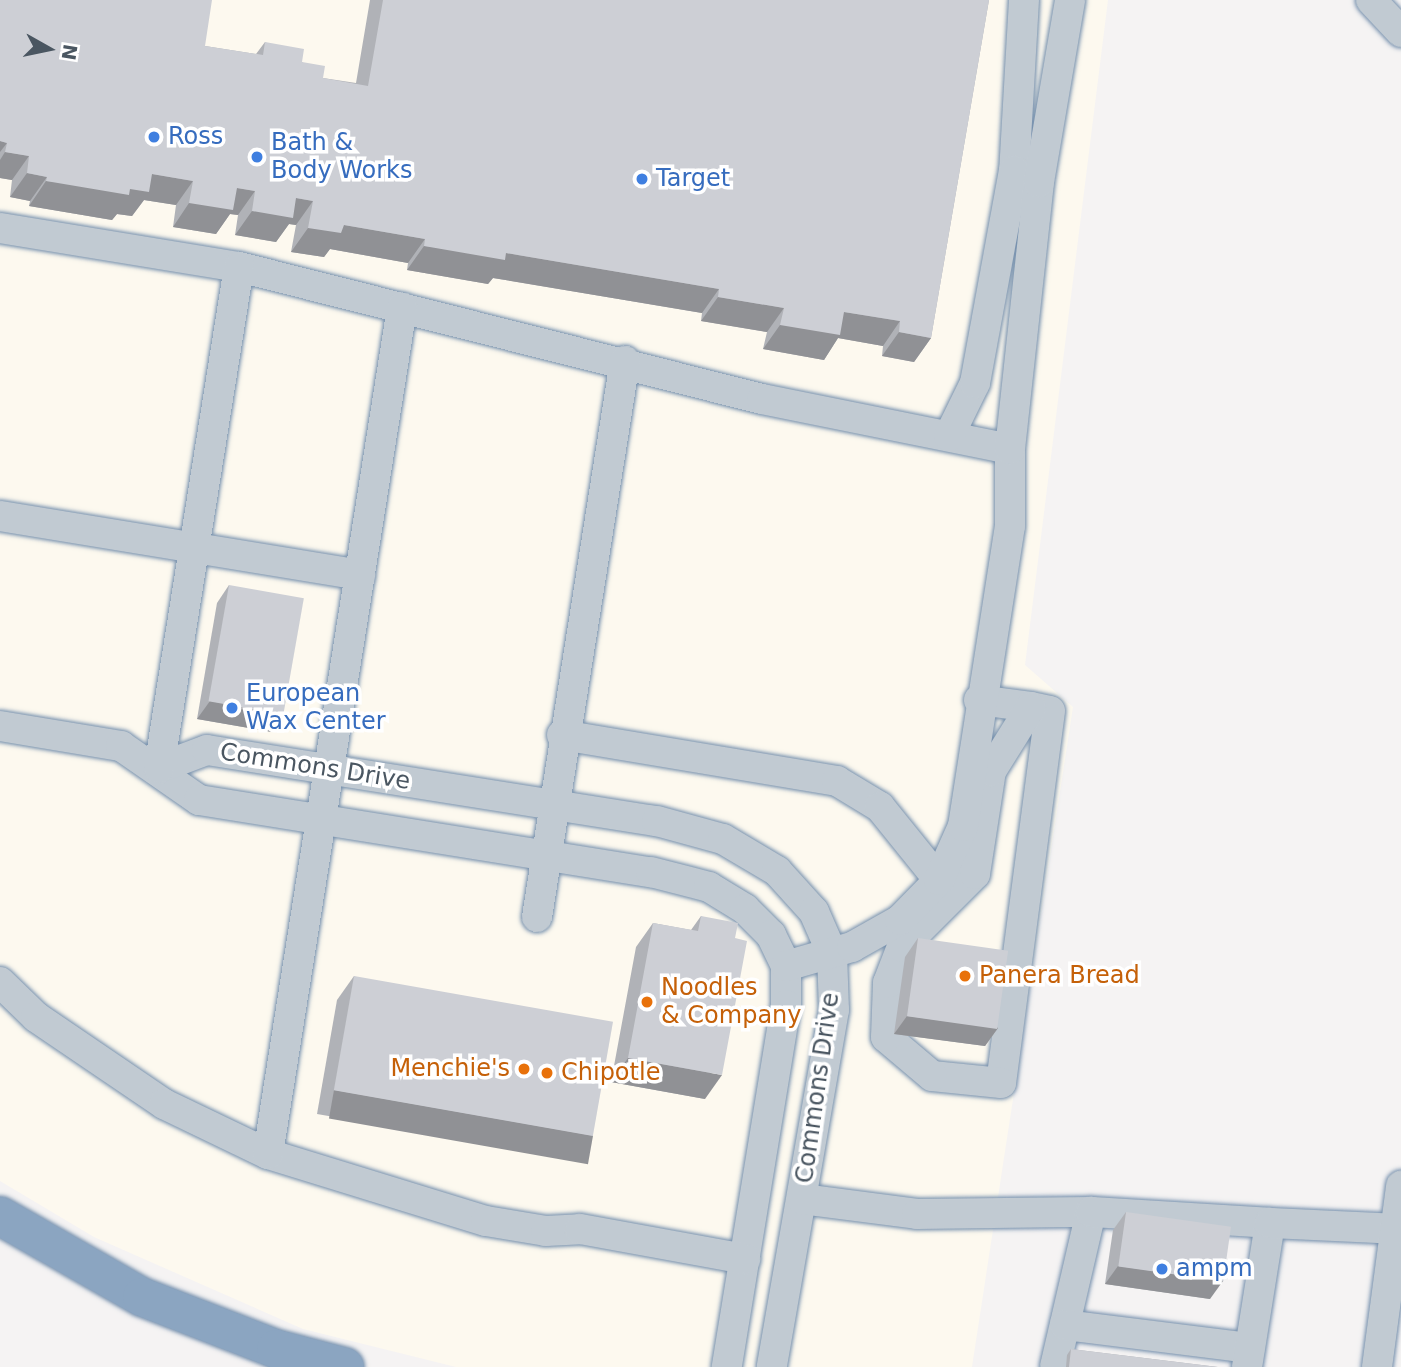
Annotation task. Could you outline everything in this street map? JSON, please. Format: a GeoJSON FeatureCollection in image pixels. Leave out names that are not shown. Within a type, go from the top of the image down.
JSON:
{"type":"FeatureCollection","features":[{"type":"Feature","properties":{"kind":"highway"},"geometry":{"type":"LineString","coordinates":[[0,1216],[142,1297],[276,1349],[345,1367]]}},
{"type":"Feature","properties":{"kind":"street"},"geometry":{"type":"LineString","coordinates":[[786,966],[832,953],[900,920],[939,880],[963,826],[979,699],[1010,526],[1010,449],[1026,176],[1024,0]]}},
{"type":"Feature","properties":{"kind":"street"},"geometry":{"type":"LineString","coordinates":[[949,436],[975,383],[1070,0]]}},
{"type":"Feature","properties":{"kind":"street"},"geometry":{"type":"LineString","coordinates":[[1371,0],[1401,32]]}},
{"type":"Feature","properties":{"kind":"street"},"geometry":{"type":"LineString","coordinates":[[0,228],[239,267],[625,361],[762,399],[1010,449]]}},
{"type":"Feature","properties":{"kind":"street"},"geometry":{"type":"LineString","coordinates":[[0,726],[121,746],[159,768],[239,267]]}},
{"type":"Feature","properties":{"kind":"street"},"geometry":{"type":"LineString","coordinates":[[268,1154],[402,308]]}},
{"type":"Feature","properties":{"kind":"street"},"geometry":{"type":"LineString","coordinates":[[537,917],[557,805],[562,735],[625,361]]}},
{"type":"Feature","properties":{"kind":"street"},"geometry":{"type":"LineString","coordinates":[[0,516],[360,575]]}},
{"type":"Feature","properties":{"kind":"street"},"geometry":{"type":"LineString","coordinates":[[979,699],[1031,707],[1050,711],[1001,1083],[932,1076],[886,1037],[888,983],[902,947],[975,874],[991,771],[1031,707]]}},
{"type":"Feature","properties":{"kind":"street"},"geometry":{"type":"LineString","coordinates":[[562,735],[837,781],[880,807],[939,880]]}},
{"type":"Feature","properties":{"kind":"street","name":"Commons Drive"},"geometry":{"type":"LineString","coordinates":[[159,768],[207,750],[557,805],[723,839],[777,871],[814,912],[832,953],[834,1010],[772,1367]]}},
{"type":"Feature","properties":{"kind":"street","name":"Commons Drive"},"geometry":{"type":"LineString","coordinates":[[159,768],[199,800],[547,855],[709,887],[771,935],[786,966],[786,1005],[727,1367]]}},
{"type":"Feature","properties":{"kind":"street"},"geometry":{"type":"LineString","coordinates":[[0,982],[36,1017],[164,1104],[268,1154],[486,1222],[546,1231],[580,1229],[745,1259]]}},
{"type":"Feature","properties":{"kind":"street"},"geometry":{"type":"LineString","coordinates":[[1377,1367],[1401,1186]]}},
{"type":"Feature","properties":{"kind":"street"},"geometry":{"type":"LineString","coordinates":[[802,1199],[940,1215],[1091,1212],[1395,1229]]}},
{"type":"Feature","properties":{"kind":"street"},"geometry":{"type":"LineString","coordinates":[[1055,1367],[1091,1212]]}},
{"type":"Feature","properties":{"kind":"street"},"geometry":{"type":"LineString","coordinates":[[1065,1325],[1248,1358],[1270,1223]]}},
{"type":"Feature","properties":{"kind":"shaded area"},"geometry":{"type":"Polygon","coordinates":[[[0,0],[1108,0],[1025,665],[1073,707],[972,1367],[456,1367],[303,1329],[94,1237],[0,1181],[0,0]]]}},
{"type":"Feature","properties":{"kind":"building","name":"Target"},"geometry":{"type":"Polygon","coordinates":[[[0,0],[212,0],[205,46],[263,55],[265,42],[304,49],[302,62],[325,66],[323,78],[368,86],[383,0],[989,0],[931,338],[899,332],[900,321],[844,312],[840,335],[780,325],[784,308],[718,297],[719,289],[506,253],[505,260],[424,246],[425,239],[344,225],[341,233],[308,228],[313,201],[296,198],[293,218],[252,211],[255,191],[237,188],[233,210],[189,203],[193,181],[152,174],[149,192],[130,189],[129,195],[46,181],[47,177],[27,173],[29,156],[5,152],[7,143],[0,141],[0,0]]]}},
{"type":"Feature","properties":{"kind":"building"},"geometry":{"type":"Polygon","coordinates":[[[229,585],[304,598],[283,714],[209,701],[229,585]]]}},
{"type":"Feature","properties":{"kind":"building"},"geometry":{"type":"Polygon","coordinates":[[[701,916],[738,923],[735,938],[747,941],[722,1075],[628,1058],[653,923],[698,931],[701,916]]]}},
{"type":"Feature","properties":{"kind":"building"},"geometry":{"type":"Polygon","coordinates":[[[918,938],[1008,951],[997,1029],[907,1016],[918,938]]]}},
{"type":"Feature","properties":{"kind":"building"},"geometry":{"type":"Polygon","coordinates":[[[354,976],[613,1022],[593,1136],[334,1090],[354,976]]]}},
{"type":"Feature","properties":{"kind":"building"},"geometry":{"type":"Polygon","coordinates":[[[1126,1212],[1231,1227],[1223,1281],[1118,1266],[1126,1212]]]}},
{"type":"Feature","properties":{"kind":"building"},"geometry":{"type":"Polygon","coordinates":[[[1071,1349],[1218,1367],[1069,1367],[1071,1349]]]}},
{"type":"Feature","properties":{"kind":"place","name":"Ross"},"geometry":{"type":"Point","coordinates":[154,137]}},
{"type":"Feature","properties":{"kind":"place","name":"Bath & Body Works"},"geometry":{"type":"Point","coordinates":[257,157]}},
{"type":"Feature","properties":{"kind":"place","name":"Target"},"geometry":{"type":"Point","coordinates":[642,179]}},
{"type":"Feature","properties":{"kind":"place","name":"European Wax Center"},"geometry":{"type":"Point","coordinates":[232,708]}},
{"type":"Feature","properties":{"kind":"place","name":"Panera Bread"},"geometry":{"type":"Point","coordinates":[965,976]}},
{"type":"Feature","properties":{"kind":"place","name":"Noodles & Company"},"geometry":{"type":"Point","coordinates":[647,1002]}},
{"type":"Feature","properties":{"kind":"place","name":"Menchie's"},"geometry":{"type":"Point","coordinates":[524,1069]}},
{"type":"Feature","properties":{"kind":"place","name":"Chipotle"},"geometry":{"type":"Point","coordinates":[547,1073]}},
{"type":"Feature","properties":{"kind":"place","name":"ampm"},"geometry":{"type":"Point","coordinates":[1162,1269]}}]}
